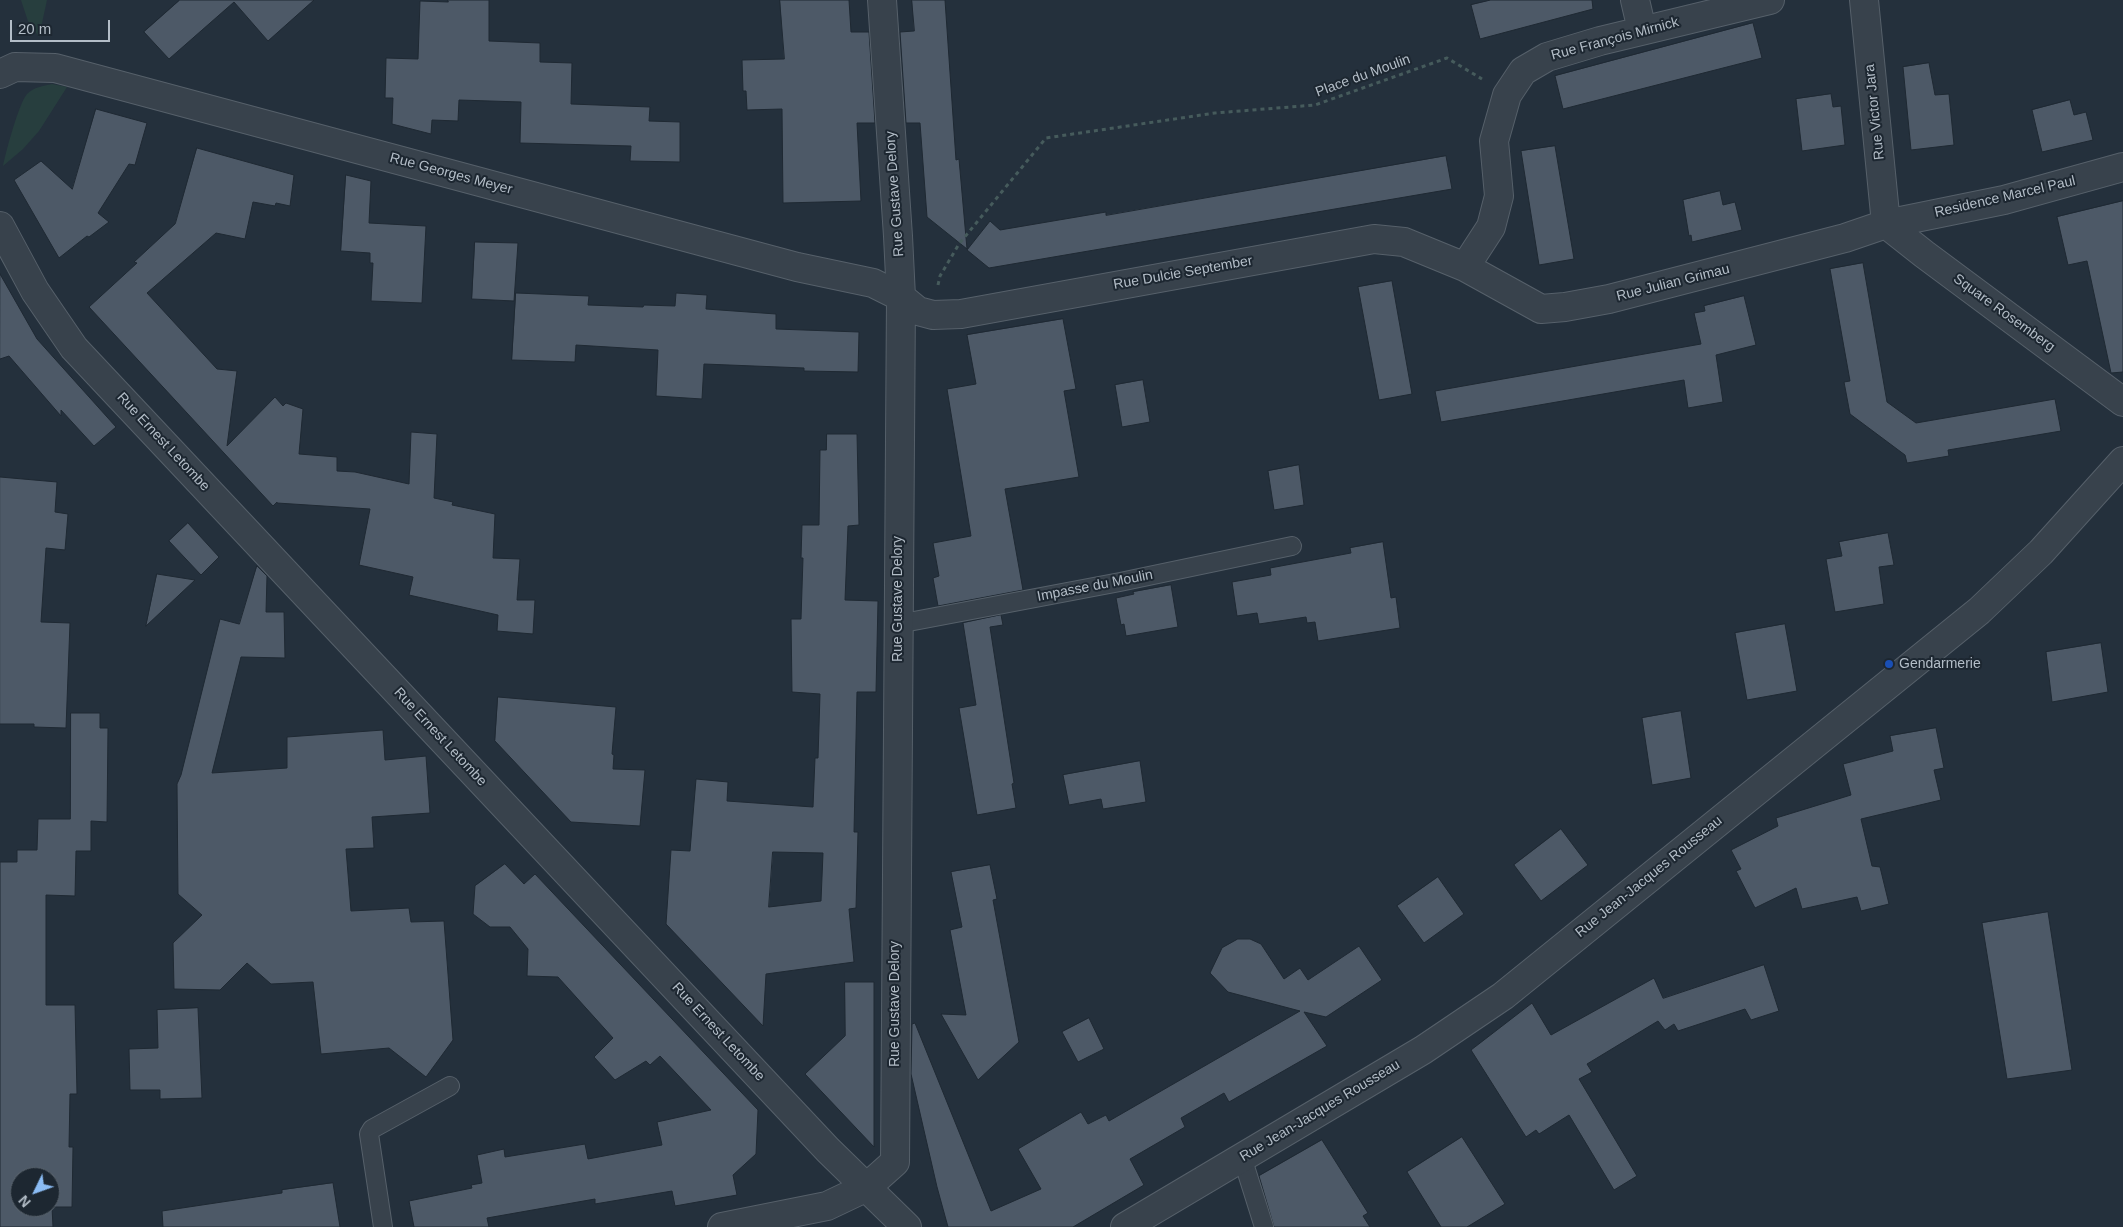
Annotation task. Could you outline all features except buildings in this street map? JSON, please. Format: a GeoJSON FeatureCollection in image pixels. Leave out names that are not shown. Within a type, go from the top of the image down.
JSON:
{"type":"FeatureCollection","features":[{"type":"Feature","properties":{"kind":"street","name":"Rue Gustave Delory"},"geometry":{"type":"LineString","coordinates":[[722,1227],[828,1206],[867,1187],[895,1162],[901,297],[882,0]]}},
{"type":"Feature","properties":{"kind":"street"},"geometry":{"type":"LineString","coordinates":[[1635,0],[1642,30]]}},
{"type":"Feature","properties":{"kind":"street","name":"Rue François Mirnick"},"geometry":{"type":"LineString","coordinates":[[1465,268],[1491,227],[1499,196],[1494,141],[1507,95],[1523,71],[1547,57],[1642,30],[1770,0]]}},
{"type":"Feature","properties":{"kind":"street","name":"Rue Victor Jara"},"geometry":{"type":"LineString","coordinates":[[1864,0],[1886,224]]}},
{"type":"Feature","properties":{"kind":"street","name":"Rue Georges Meyer"},"geometry":{"type":"LineString","coordinates":[[0,74],[15,67],[55,68],[797,267],[873,283],[901,297]]}},
{"type":"Feature","properties":{"kind":"street","name":"Residence Marcel Paul"},"geometry":{"type":"LineString","coordinates":[[1886,224],[2004,200],[2123,167]]}},
{"type":"Feature","properties":{"kind":"street","name":"Rue Julian Grimau"},"geometry":{"type":"LineString","coordinates":[[1465,268],[1540,309],[1565,307],[1609,299],[1845,238],[1886,224]]}},
{"type":"Feature","properties":{"kind":"street","name":"Square Rosemberg"},"geometry":{"type":"LineString","coordinates":[[1886,224],[2123,402]]}},
{"type":"Feature","properties":{"kind":"street","name":"Rue Ernest Letombe"},"geometry":{"type":"LineString","coordinates":[[0,226],[35,291],[74,348],[828,1150],[907,1227]]}},
{"type":"Feature","properties":{"kind":"street","name":"Rue Dulcie September"},"geometry":{"type":"LineString","coordinates":[[901,297],[918,311],[933,315],[960,314],[1374,239],[1404,242],[1465,268]]}},
{"type":"Feature","properties":{"kind":"street","name":"Rue Jean-Jacques Rousseau"},"geometry":{"type":"LineString","coordinates":[[1125,1227],[1423,1050],[1503,996],[1978,611],[2041,552],[2123,461]]}},
{"type":"Feature","properties":{"kind":"lane","name":"Impasse du Moulin"},"geometry":{"type":"LineString","coordinates":[[898,624],[1120,582],[1292,546]]}},
{"type":"Feature","properties":{"kind":"lane"},"geometry":{"type":"LineString","coordinates":[[382,1227],[369,1134],[372,1129],[450,1086]]}},
{"type":"Feature","properties":{"kind":"lane"},"geometry":{"type":"LineString","coordinates":[[1242,1157],[1264,1227]]}},
{"type":"Feature","properties":{"kind":"path","name":"Place du Moulin"},"geometry":{"type":"LineString","coordinates":[[933,315],[940,276],[958,244],[1046,138],[1215,113],[1315,105],[1447,58],[1507,95]]}},
{"type":"Feature","properties":{"kind":"green space"},"geometry":{"type":"Polygon","coordinates":[[[21,0],[47,0],[39,37],[28,21],[21,0]]]}},
{"type":"Feature","properties":{"kind":"green space"},"geometry":{"type":"Polygon","coordinates":[[[52,84],[67,87],[39,131],[23,149],[3,166],[13,128],[24,99],[33,90],[52,84]]]}},
{"type":"Feature","properties":{"kind":"place","name":"Gendarmerie"},"geometry":{"type":"Point","coordinates":[1889,664]}}]}
